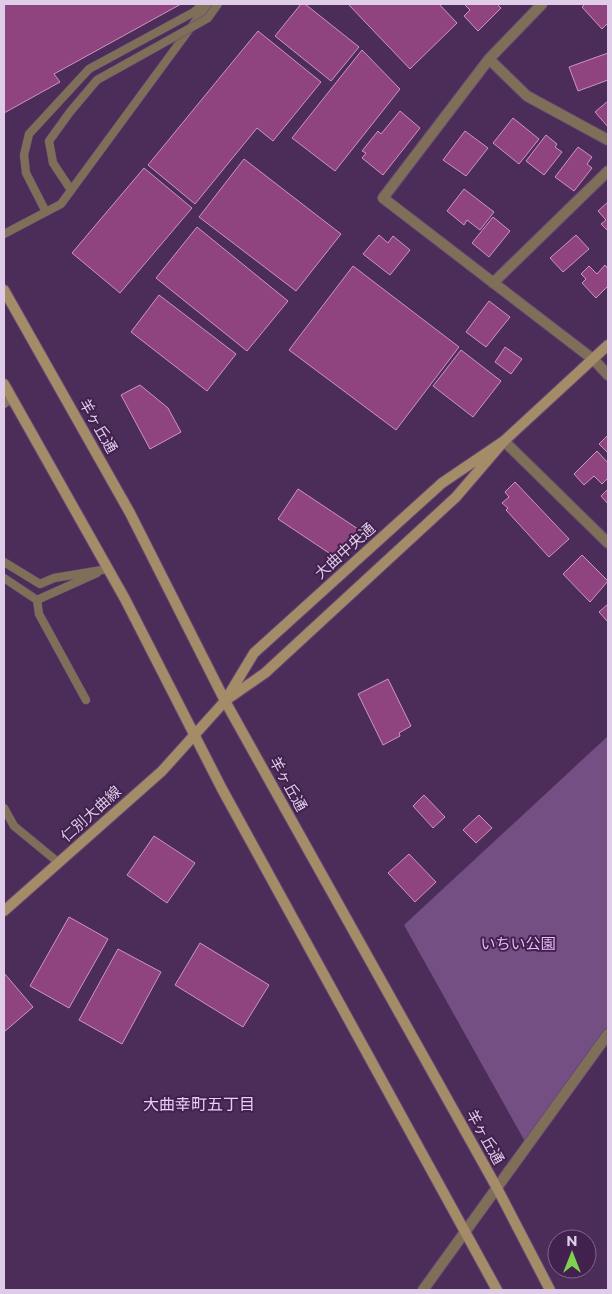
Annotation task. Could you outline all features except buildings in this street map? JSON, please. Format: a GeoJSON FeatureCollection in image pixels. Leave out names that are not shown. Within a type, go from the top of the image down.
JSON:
{"type":"FeatureCollection","features":[{"type":"Feature","properties":{"kind":"main road","name":"羊ヶ丘通"},"geometry":{"type":"LineString","coordinates":[[4,290],[130,514],[225,701],[497,1188],[550,1290]]}},
{"type":"Feature","properties":{"kind":"main road","name":"大曲中央通"},"geometry":{"type":"LineString","coordinates":[[225,701],[265,673],[456,497],[504,441],[594,360],[608,345]]}},
{"type":"Feature","properties":{"kind":"main road"},"geometry":{"type":"LineString","coordinates":[[4,384],[8,401],[108,569],[194,735],[497,1290]]}},
{"type":"Feature","properties":{"kind":"main road","name":"大曲中央通"},"geometry":{"type":"LineString","coordinates":[[194,735],[225,701],[254,653],[442,483],[504,441]]}},
{"type":"Feature","properties":{"kind":"main road","name":"仁別大曲線"},"geometry":{"type":"LineString","coordinates":[[4,911],[162,770],[194,735]]}},
{"type":"Feature","properties":{"kind":"street"},"geometry":{"type":"LineString","coordinates":[[542,4],[489,59],[383,198],[594,360],[608,375]]}},
{"type":"Feature","properties":{"kind":"street"},"geometry":{"type":"LineString","coordinates":[[489,59],[527,96],[608,140]]}},
{"type":"Feature","properties":{"kind":"street"},"geometry":{"type":"LineString","coordinates":[[493,283],[608,171]]}},
{"type":"Feature","properties":{"kind":"street"},"geometry":{"type":"LineString","coordinates":[[504,441],[608,543]]}},
{"type":"Feature","properties":{"kind":"street"},"geometry":{"type":"LineString","coordinates":[[422,1290],[608,1034]]}},
{"type":"Feature","properties":{"kind":"lane"},"geometry":{"type":"LineString","coordinates":[[46,212],[26,173],[24,154],[29,134],[89,69],[194,12],[203,4]]}},
{"type":"Feature","properties":{"kind":"lane"},"geometry":{"type":"LineString","coordinates":[[4,234],[60,204],[208,4]]}},
{"type":"Feature","properties":{"kind":"lane"},"geometry":{"type":"LineString","coordinates":[[71,190],[53,162],[49,141],[70,112],[97,80],[208,18],[218,4]]}},
{"type":"Feature","properties":{"kind":"lane"},"geometry":{"type":"LineString","coordinates":[[4,562],[40,584],[54,578],[108,569]]}},
{"type":"Feature","properties":{"kind":"lane"},"geometry":{"type":"LineString","coordinates":[[37,600],[108,569]]}},
{"type":"Feature","properties":{"kind":"lane"},"geometry":{"type":"LineString","coordinates":[[4,578],[37,600],[39,614],[86,700]]}},
{"type":"Feature","properties":{"kind":"lane"},"geometry":{"type":"LineString","coordinates":[[4,808],[14,826],[59,862]]}},
{"type":"Feature","properties":{"kind":"green space","name":"いちい公園"},"geometry":{"type":"Polygon","coordinates":[[[608,736],[608,1034],[528,1147],[404,925],[608,736]]]}},
{"type":"Feature","properties":{"kind":"district","name":"大曲幸町五丁目"},"geometry":{"type":"Point","coordinates":[199,1104]}}]}
